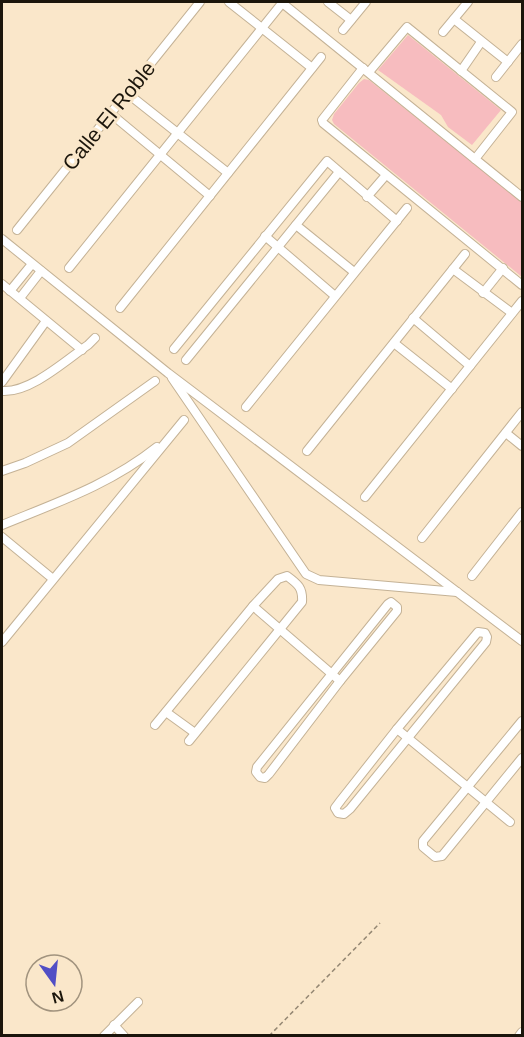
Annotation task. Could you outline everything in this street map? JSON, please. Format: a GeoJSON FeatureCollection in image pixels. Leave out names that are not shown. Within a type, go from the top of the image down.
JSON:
{"type":"FeatureCollection","features":[{"type":"Feature","properties":{"kind":"street","name":"Calle El Roble"},"geometry":{"type":"LineString","coordinates":[[17,230],[200,2]]}},
{"type":"Feature","properties":{"kind":"street"},"geometry":{"type":"LineString","coordinates":[[229,2],[312,68]]}},
{"type":"Feature","properties":{"kind":"street"},"geometry":{"type":"LineString","coordinates":[[69,268],[282,2],[522,197]]}},
{"type":"Feature","properties":{"kind":"street"},"geometry":{"type":"LineString","coordinates":[[328,2],[351,20]]}},
{"type":"Feature","properties":{"kind":"street"},"geometry":{"type":"LineString","coordinates":[[343,30],[366,2]]}},
{"type":"Feature","properties":{"kind":"street"},"geometry":{"type":"LineString","coordinates":[[444,32],[468,2]]}},
{"type":"Feature","properties":{"kind":"street"},"geometry":{"type":"LineString","coordinates":[[454,19],[508,62]]}},
{"type":"Feature","properties":{"kind":"street"},"geometry":{"type":"LineString","coordinates":[[475,159],[512,112],[407,27],[366,70],[322,122],[504,268],[522,285]]}},
{"type":"Feature","properties":{"kind":"street"},"geometry":{"type":"LineString","coordinates":[[461,71],[481,42]]}},
{"type":"Feature","properties":{"kind":"street"},"geometry":{"type":"LineString","coordinates":[[496,77],[522,44]]}},
{"type":"Feature","properties":{"kind":"street"},"geometry":{"type":"LineString","coordinates":[[120,308],[321,57]]}},
{"type":"Feature","properties":{"kind":"street"},"geometry":{"type":"LineString","coordinates":[[127,93],[228,173]]}},
{"type":"Feature","properties":{"kind":"street"},"geometry":{"type":"LineString","coordinates":[[110,113],[210,196]]}},
{"type":"Feature","properties":{"kind":"street"},"geometry":{"type":"LineString","coordinates":[[174,349],[327,161],[397,221]]}},
{"type":"Feature","properties":{"kind":"street"},"geometry":{"type":"LineString","coordinates":[[186,360],[339,172]]}},
{"type":"Feature","properties":{"kind":"street"},"geometry":{"type":"LineString","coordinates":[[367,197],[386,175]]}},
{"type":"Feature","properties":{"kind":"street"},"geometry":{"type":"LineString","coordinates":[[246,407],[407,208]]}},
{"type":"Feature","properties":{"kind":"street"},"geometry":{"type":"LineString","coordinates":[[296,225],[354,272]]}},
{"type":"Feature","properties":{"kind":"street"},"geometry":{"type":"LineString","coordinates":[[266,236],[335,296]]}},
{"type":"Feature","properties":{"kind":"street"},"geometry":{"type":"LineString","coordinates":[[2,239],[168,373],[522,641]]}},
{"type":"Feature","properties":{"kind":"street"},"geometry":{"type":"LineString","coordinates":[[307,451],[465,254]]}},
{"type":"Feature","properties":{"kind":"street"},"geometry":{"type":"LineString","coordinates":[[10,291],[32,264]]}},
{"type":"Feature","properties":{"kind":"street"},"geometry":{"type":"LineString","coordinates":[[483,293],[504,268]]}},
{"type":"Feature","properties":{"kind":"street"},"geometry":{"type":"LineString","coordinates":[[453,269],[512,313]]}},
{"type":"Feature","properties":{"kind":"street"},"geometry":{"type":"LineString","coordinates":[[20,298],[41,271]]}},
{"type":"Feature","properties":{"kind":"street"},"geometry":{"type":"LineString","coordinates":[[2,284],[82,350]]}},
{"type":"Feature","properties":{"kind":"street"},"geometry":{"type":"LineString","coordinates":[[365,496],[522,301]]}},
{"type":"Feature","properties":{"kind":"street"},"geometry":{"type":"LineString","coordinates":[[413,318],[470,366]]}},
{"type":"Feature","properties":{"kind":"street"},"geometry":{"type":"LineString","coordinates":[[2,382],[46,321]]}},
{"type":"Feature","properties":{"kind":"street"},"geometry":{"type":"LineString","coordinates":[[2,392],[11,392],[30,385],[82,350],[95,338]]}},
{"type":"Feature","properties":{"kind":"street"},"geometry":{"type":"LineString","coordinates":[[394,343],[452,389]]}},
{"type":"Feature","properties":{"kind":"street"},"geometry":{"type":"LineString","coordinates":[[168,373],[306,574],[319,580],[459,592]]}},
{"type":"Feature","properties":{"kind":"street"},"geometry":{"type":"LineString","coordinates":[[2,471],[68,443],[154,381]]}},
{"type":"Feature","properties":{"kind":"street"},"geometry":{"type":"LineString","coordinates":[[422,538],[522,412]]}},
{"type":"Feature","properties":{"kind":"street"},"geometry":{"type":"LineString","coordinates":[[2,642],[184,420]]}},
{"type":"Feature","properties":{"kind":"street"},"geometry":{"type":"LineString","coordinates":[[506,433],[522,446]]}},
{"type":"Feature","properties":{"kind":"street"},"geometry":{"type":"LineString","coordinates":[[2,525],[90,490],[134,465],[170,437]]}},
{"type":"Feature","properties":{"kind":"street"},"geometry":{"type":"LineString","coordinates":[[472,576],[522,512]]}},
{"type":"Feature","properties":{"kind":"street"},"geometry":{"type":"LineString","coordinates":[[2,537],[53,579]]}},
{"type":"Feature","properties":{"kind":"street"},"geometry":{"type":"LineString","coordinates":[[297,583],[306,574]]}},
{"type":"Feature","properties":{"kind":"street"},"geometry":{"type":"LineString","coordinates":[[155,725],[253,606],[278,579],[287,576],[303,591],[302,602],[189,741]]}},
{"type":"Feature","properties":{"kind":"street"},"geometry":{"type":"LineString","coordinates":[[394,603],[397,611],[269,774],[265,778],[260,777],[256,772],[257,767],[331,674],[388,604],[394,603]]}},
{"type":"Feature","properties":{"kind":"street"},"geometry":{"type":"LineString","coordinates":[[253,606],[340,681]]}},
{"type":"Feature","properties":{"kind":"street"},"geometry":{"type":"LineString","coordinates":[[478,632],[485,633],[486,642],[408,738],[350,809],[345,814],[338,813],[335,808],[397,729],[478,632]]}},
{"type":"Feature","properties":{"kind":"street"},"geometry":{"type":"LineString","coordinates":[[166,712],[195,733]]}},
{"type":"Feature","properties":{"kind":"street"},"geometry":{"type":"LineString","coordinates":[[522,721],[423,841],[423,847],[435,857],[442,856],[522,758]]}},
{"type":"Feature","properties":{"kind":"street"},"geometry":{"type":"LineString","coordinates":[[397,729],[510,822]]}},
{"type":"Feature","properties":{"kind":"street"},"geometry":{"type":"LineString","coordinates":[[104,1035],[138,1002]]}},
{"type":"Feature","properties":{"kind":"street"},"geometry":{"type":"LineString","coordinates":[[114,1025],[124,1035]]}},
{"type":"Feature","properties":{"kind":"street"},"geometry":{"type":"LineString","coordinates":[[519,1035],[522,1032]]}},
{"type":"Feature","properties":{"kind":"path"},"geometry":{"type":"LineString","coordinates":[[269,1035],[380,923]]}},
{"type":"Feature","properties":{"kind":"shaded area"},"geometry":{"type":"Polygon","coordinates":[[[408,35],[501,110],[472,145],[448,127],[441,115],[378,70],[408,35]]]}},
{"type":"Feature","properties":{"kind":"shaded area"},"geometry":{"type":"Polygon","coordinates":[[[364,79],[369,80],[522,202],[522,277],[334,124],[332,120],[334,114],[364,79]]]}}]}
